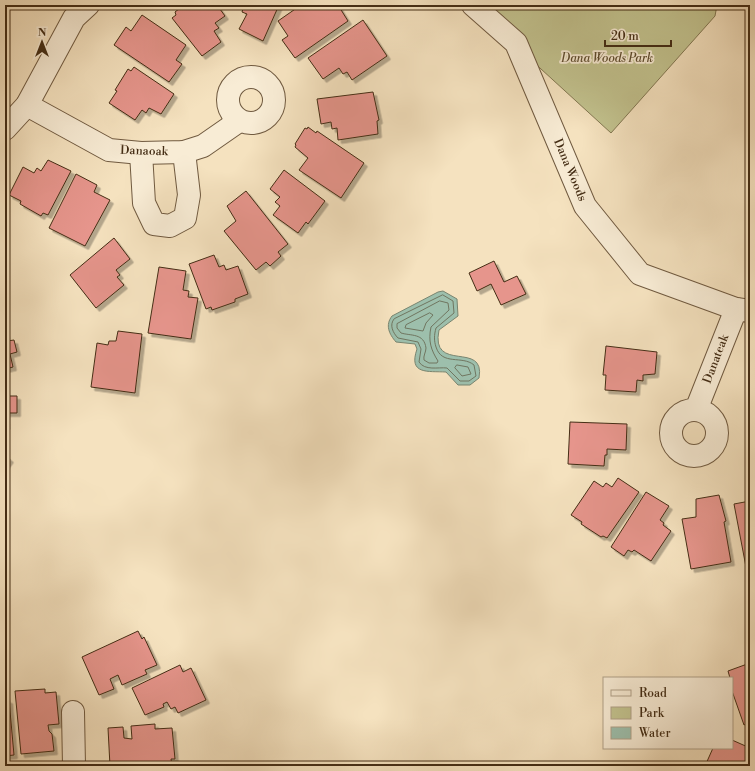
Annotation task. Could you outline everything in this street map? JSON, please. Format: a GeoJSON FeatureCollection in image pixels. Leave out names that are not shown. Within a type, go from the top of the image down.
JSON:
{"type":"FeatureCollection","features":[{"type":"Feature","properties":{"kind":"street"},"geometry":{"type":"LineString","coordinates":[[5,130],[27,105],[74,18],[88,5]]}},
{"type":"Feature","properties":{"kind":"street","name":"Dana Woods"},"geometry":{"type":"LineString","coordinates":[[473,5],[516,43],[585,206],[640,274],[743,310]]}},
{"type":"Feature","properties":{"kind":"street","name":"Danaoak"},"geometry":{"type":"LineString","coordinates":[[27,105],[109,150],[141,153],[184,152],[204,146],[239,121]]}},
{"type":"Feature","properties":{"kind":"street"},"geometry":{"type":"LineString","coordinates":[[141,153],[144,204],[154,224],[170,226],[185,218],[189,195],[184,152]]}},
{"type":"Feature","properties":{"kind":"street","name":"Danateak"},"geometry":{"type":"LineString","coordinates":[[696,410],[743,310]]}},
{"type":"Feature","properties":{"kind":"street"},"geometry":{"type":"LineString","coordinates":[[73,712],[74,766]]}},
{"type":"Feature","properties":{"kind":"green space","name":"Dana Woods Park"},"geometry":{"type":"Polygon","coordinates":[[[471,5],[717,5],[715,16],[611,133],[471,5]]]}},
{"type":"Feature","properties":{"kind":"water"},"geometry":{"type":"Polygon","coordinates":[[[443,291],[457,299],[458,316],[439,330],[438,343],[442,351],[450,355],[467,358],[474,361],[479,367],[479,378],[470,385],[458,385],[446,372],[421,370],[415,363],[417,349],[415,344],[396,342],[391,336],[388,326],[392,316],[438,292],[443,291]]]}},
{"type":"Feature","properties":{"kind":"building"},"geometry":{"type":"Polygon","coordinates":[[[184,5],[217,5],[225,16],[215,23],[219,28],[214,31],[221,42],[202,56],[172,18],[176,15],[175,12],[184,5]]]}},
{"type":"Feature","properties":{"kind":"building"},"geometry":{"type":"Polygon","coordinates":[[[236,5],[279,5],[263,41],[239,29],[247,14],[242,12],[243,9],[236,5]]]}},
{"type":"Feature","properties":{"kind":"building"},"geometry":{"type":"Polygon","coordinates":[[[301,5],[330,5],[332,7],[338,5],[348,21],[295,58],[282,40],[288,36],[278,21],[301,5]]]}},
{"type":"Feature","properties":{"kind":"building"},"geometry":{"type":"Polygon","coordinates":[[[142,15],[186,45],[176,60],[182,64],[169,82],[114,45],[126,27],[131,31],[142,15]]]}},
{"type":"Feature","properties":{"kind":"building"},"geometry":{"type":"Polygon","coordinates":[[[363,20],[387,56],[352,80],[347,72],[343,74],[339,68],[323,79],[308,58],[363,20]]]}},
{"type":"Feature","properties":{"kind":"building"},"geometry":{"type":"Polygon","coordinates":[[[134,67],[174,94],[161,114],[149,108],[146,113],[142,110],[135,120],[109,103],[128,69],[131,71],[134,67]]]}},
{"type":"Feature","properties":{"kind":"building"},"geometry":{"type":"Polygon","coordinates":[[[373,92],[379,120],[377,121],[378,134],[338,140],[337,128],[332,129],[331,122],[321,124],[317,99],[373,92]]]}},
{"type":"Feature","properties":{"kind":"building"},"geometry":{"type":"Polygon","coordinates":[[[308,127],[316,133],[317,131],[364,163],[341,198],[299,170],[308,158],[295,147],[295,144],[305,128],[307,129],[308,127]]]}},
{"type":"Feature","properties":{"kind":"building"},"geometry":{"type":"Polygon","coordinates":[[[48,160],[71,171],[48,215],[43,213],[41,216],[20,204],[21,201],[9,195],[23,167],[34,173],[37,168],[41,171],[48,160]]]}},
{"type":"Feature","properties":{"kind":"building"},"geometry":{"type":"Polygon","coordinates":[[[284,170],[325,201],[308,224],[306,222],[298,233],[273,215],[280,206],[275,202],[280,197],[270,189],[284,170]]]}},
{"type":"Feature","properties":{"kind":"building"},"geometry":{"type":"Polygon","coordinates":[[[76,174],[97,185],[94,192],[110,200],[85,246],[49,228],[76,174]]]}},
{"type":"Feature","properties":{"kind":"building"},"geometry":{"type":"Polygon","coordinates":[[[246,191],[288,244],[278,252],[281,256],[270,266],[266,262],[256,270],[224,231],[236,221],[227,206],[246,191]]]}},
{"type":"Feature","properties":{"kind":"building"},"geometry":{"type":"Polygon","coordinates":[[[114,238],[130,259],[116,270],[120,275],[117,277],[124,285],[96,308],[70,275],[114,238]]]}},
{"type":"Feature","properties":{"kind":"building"},"geometry":{"type":"Polygon","coordinates":[[[214,255],[219,267],[224,265],[226,270],[238,266],[248,294],[235,299],[235,302],[212,310],[211,307],[206,309],[189,264],[214,255]]]}},
{"type":"Feature","properties":{"kind":"building"},"geometry":{"type":"Polygon","coordinates":[[[494,261],[504,282],[517,276],[526,294],[501,305],[491,284],[477,291],[469,273],[494,261]]]}},
{"type":"Feature","properties":{"kind":"building"},"geometry":{"type":"Polygon","coordinates":[[[159,267],[186,271],[183,290],[189,291],[188,297],[198,298],[191,339],[148,333],[159,267]]]}},
{"type":"Feature","properties":{"kind":"building"},"geometry":{"type":"Polygon","coordinates":[[[5,330],[7,341],[14,340],[17,352],[10,354],[13,367],[5,369],[5,330]]]}},
{"type":"Feature","properties":{"kind":"building"},"geometry":{"type":"Polygon","coordinates":[[[118,331],[142,334],[135,393],[91,387],[97,343],[108,345],[109,341],[116,341],[118,331]]]}},
{"type":"Feature","properties":{"kind":"building"},"geometry":{"type":"Polygon","coordinates":[[[606,346],[657,352],[655,374],[643,375],[643,381],[637,380],[636,392],[605,390],[606,375],[603,375],[606,346]]]}},
{"type":"Feature","properties":{"kind":"building"},"geometry":{"type":"Polygon","coordinates":[[[750,364],[750,386],[746,385],[750,364]]]}},
{"type":"Feature","properties":{"kind":"building"},"geometry":{"type":"Polygon","coordinates":[[[5,383],[6,396],[17,396],[17,413],[6,413],[6,426],[5,383]]]}},
{"type":"Feature","properties":{"kind":"building"},"geometry":{"type":"Polygon","coordinates":[[[570,422],[627,424],[626,450],[607,449],[604,466],[568,464],[570,422]]]}},
{"type":"Feature","properties":{"kind":"building"},"geometry":{"type":"Polygon","coordinates":[[[5,455],[10,459],[5,466],[5,455]]]}},
{"type":"Feature","properties":{"kind":"building"},"geometry":{"type":"Polygon","coordinates":[[[618,478],[639,492],[607,538],[603,536],[601,537],[581,524],[582,522],[571,515],[594,481],[603,487],[606,483],[612,487],[618,478]]]}},
{"type":"Feature","properties":{"kind":"building"},"geometry":{"type":"Polygon","coordinates":[[[646,492],[669,506],[660,520],[664,523],[663,525],[671,531],[651,561],[634,550],[632,552],[628,550],[624,556],[611,547],[646,492]]]}},
{"type":"Feature","properties":{"kind":"building"},"geometry":{"type":"Polygon","coordinates":[[[719,495],[726,521],[724,522],[731,562],[691,569],[682,519],[696,517],[696,499],[719,495]]]}},
{"type":"Feature","properties":{"kind":"building"},"geometry":{"type":"Polygon","coordinates":[[[750,501],[750,566],[746,567],[734,504],[750,501]]]}},
{"type":"Feature","properties":{"kind":"building"},"geometry":{"type":"Polygon","coordinates":[[[138,631],[142,639],[144,637],[157,665],[145,670],[147,674],[122,685],[118,675],[110,679],[114,689],[99,695],[82,657],[138,631]]]}},
{"type":"Feature","properties":{"kind":"building"},"geometry":{"type":"Polygon","coordinates":[[[750,663],[750,722],[744,725],[733,694],[733,677],[730,677],[728,671],[750,663]]]}},
{"type":"Feature","properties":{"kind":"building"},"geometry":{"type":"Polygon","coordinates":[[[180,665],[183,672],[191,668],[206,700],[178,713],[175,707],[171,709],[167,702],[163,704],[164,707],[145,715],[132,688],[180,665]]]}},
{"type":"Feature","properties":{"kind":"building"},"geometry":{"type":"Polygon","coordinates":[[[45,689],[45,693],[56,692],[59,724],[48,725],[49,731],[52,734],[54,751],[21,754],[15,691],[45,689]]]}},
{"type":"Feature","properties":{"kind":"building"},"geometry":{"type":"Polygon","coordinates":[[[5,694],[7,700],[9,700],[14,755],[5,756],[5,694]]]}},
{"type":"Feature","properties":{"kind":"building"},"geometry":{"type":"Polygon","coordinates":[[[155,724],[155,729],[172,728],[175,759],[171,759],[172,766],[110,766],[108,728],[123,727],[124,738],[132,739],[131,726],[155,724]]]}},
{"type":"Feature","properties":{"kind":"building"},"geometry":{"type":"Polygon","coordinates":[[[733,740],[750,748],[750,755],[745,766],[705,766],[713,749],[733,749],[733,740]]]}}]}
